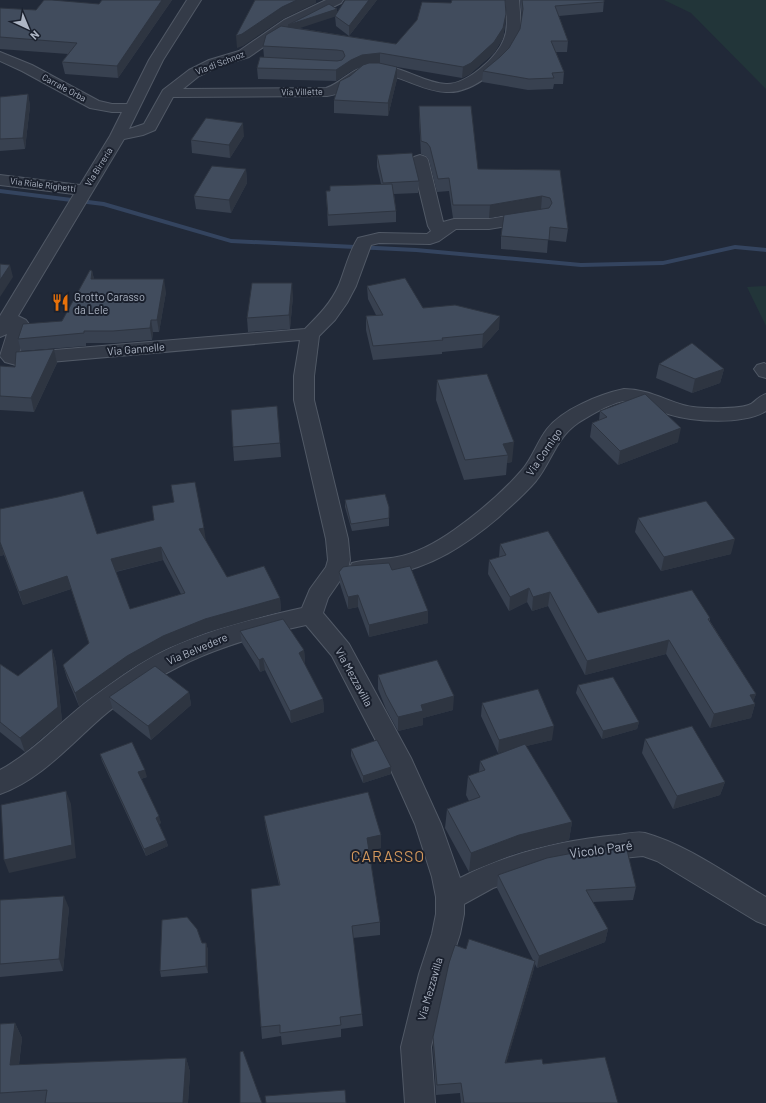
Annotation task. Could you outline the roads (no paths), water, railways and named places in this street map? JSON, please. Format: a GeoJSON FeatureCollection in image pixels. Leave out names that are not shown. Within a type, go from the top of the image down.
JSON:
{"type":"FeatureCollection","features":[{"type":"Feature","properties":{"kind":"street","name":"Via Birreria"},"geometry":{"type":"LineString","coordinates":[[4,324],[118,136],[156,60],[194,0]]}},
{"type":"Feature","properties":{"kind":"street","name":"Via di Schnoz"},"geometry":{"type":"LineString","coordinates":[[168,92],[199,69],[249,52],[289,23],[336,0]]}},
{"type":"Feature","properties":{"kind":"street","name":"Via Villette"},"geometry":{"type":"LineString","coordinates":[[168,92],[327,92],[346,84],[358,73],[378,70],[398,72],[437,86],[456,87],[468,83],[484,72],[497,61],[506,50],[511,41],[514,25],[512,0]]}},
{"type":"Feature","properties":{"kind":"street","name":"Carrale Orba"},"geometry":{"type":"LineString","coordinates":[[0,56],[27,68],[96,105],[112,108],[132,108]]}},
{"type":"Feature","properties":{"kind":"street"},"geometry":{"type":"LineString","coordinates":[[232,58],[254,62]]}},
{"type":"Feature","properties":{"kind":"street"},"geometry":{"type":"LineString","coordinates":[[118,136],[138,132],[150,127],[168,92]]}},
{"type":"Feature","properties":{"kind":"street"},"geometry":{"type":"LineString","coordinates":[[420,160],[436,226],[436,235]]}},
{"type":"Feature","properties":{"kind":"street","name":"Via Riale Righetti"},"geometry":{"type":"LineString","coordinates":[[0,180],[84,192]]}},
{"type":"Feature","properties":{"kind":"street"},"geometry":{"type":"LineString","coordinates":[[311,616],[318,595],[337,569],[339,560],[336,539],[304,400],[304,376],[310,334],[329,316],[338,303],[347,286],[366,240],[436,235],[448,225],[490,224],[541,215]]}},
{"type":"Feature","properties":{"kind":"street","name":"Via Gannelle"},"geometry":{"type":"LineString","coordinates":[[4,324],[20,324],[21,327],[10,354],[12,358],[16,359],[310,334]]}},
{"type":"Feature","properties":{"kind":"street","name":"Via Cornigo"},"geometry":{"type":"LineString","coordinates":[[337,569],[367,569],[391,565],[427,556],[446,547],[478,523],[521,484],[534,469],[545,452],[554,433],[560,427],[569,420],[615,396],[623,394],[637,395],[674,409],[696,414],[744,412],[758,408],[766,400]]}},
{"type":"Feature","properties":{"kind":"street"},"geometry":{"type":"LineString","coordinates":[[744,412],[766,422]]}},
{"type":"Feature","properties":{"kind":"street","name":"Via Belvedere"},"geometry":{"type":"LineString","coordinates":[[0,784],[30,765],[99,705],[121,689],[170,659],[192,649],[244,631],[272,623],[311,616]]}},
{"type":"Feature","properties":{"kind":"street","name":"Via Mezzavilla"},"geometry":{"type":"LineString","coordinates":[[311,616],[341,650],[402,766],[416,796],[439,854],[450,897],[450,914],[446,934],[433,974],[417,1040],[420,1103]]}},
{"type":"Feature","properties":{"kind":"street","name":"Vicolo Paré"},"geometry":{"type":"LineString","coordinates":[[450,897],[484,879],[544,858],[591,848],[643,844],[666,852],[766,912]]}},
{"type":"Feature","properties":{"kind":"waterway"},"geometry":{"type":"LineString","coordinates":[[0,191],[104,204],[231,241],[416,250],[581,265],[663,263],[735,247],[766,250]]}},
{"type":"Feature","properties":{"kind":"place","name":"Grotto Carasso da Lele"},"geometry":{"type":"Point","coordinates":[61,303]}},
{"type":"Feature","properties":{"kind":"district","name":"CARASSO"},"geometry":{"type":"Point","coordinates":[388,856]}}]}
